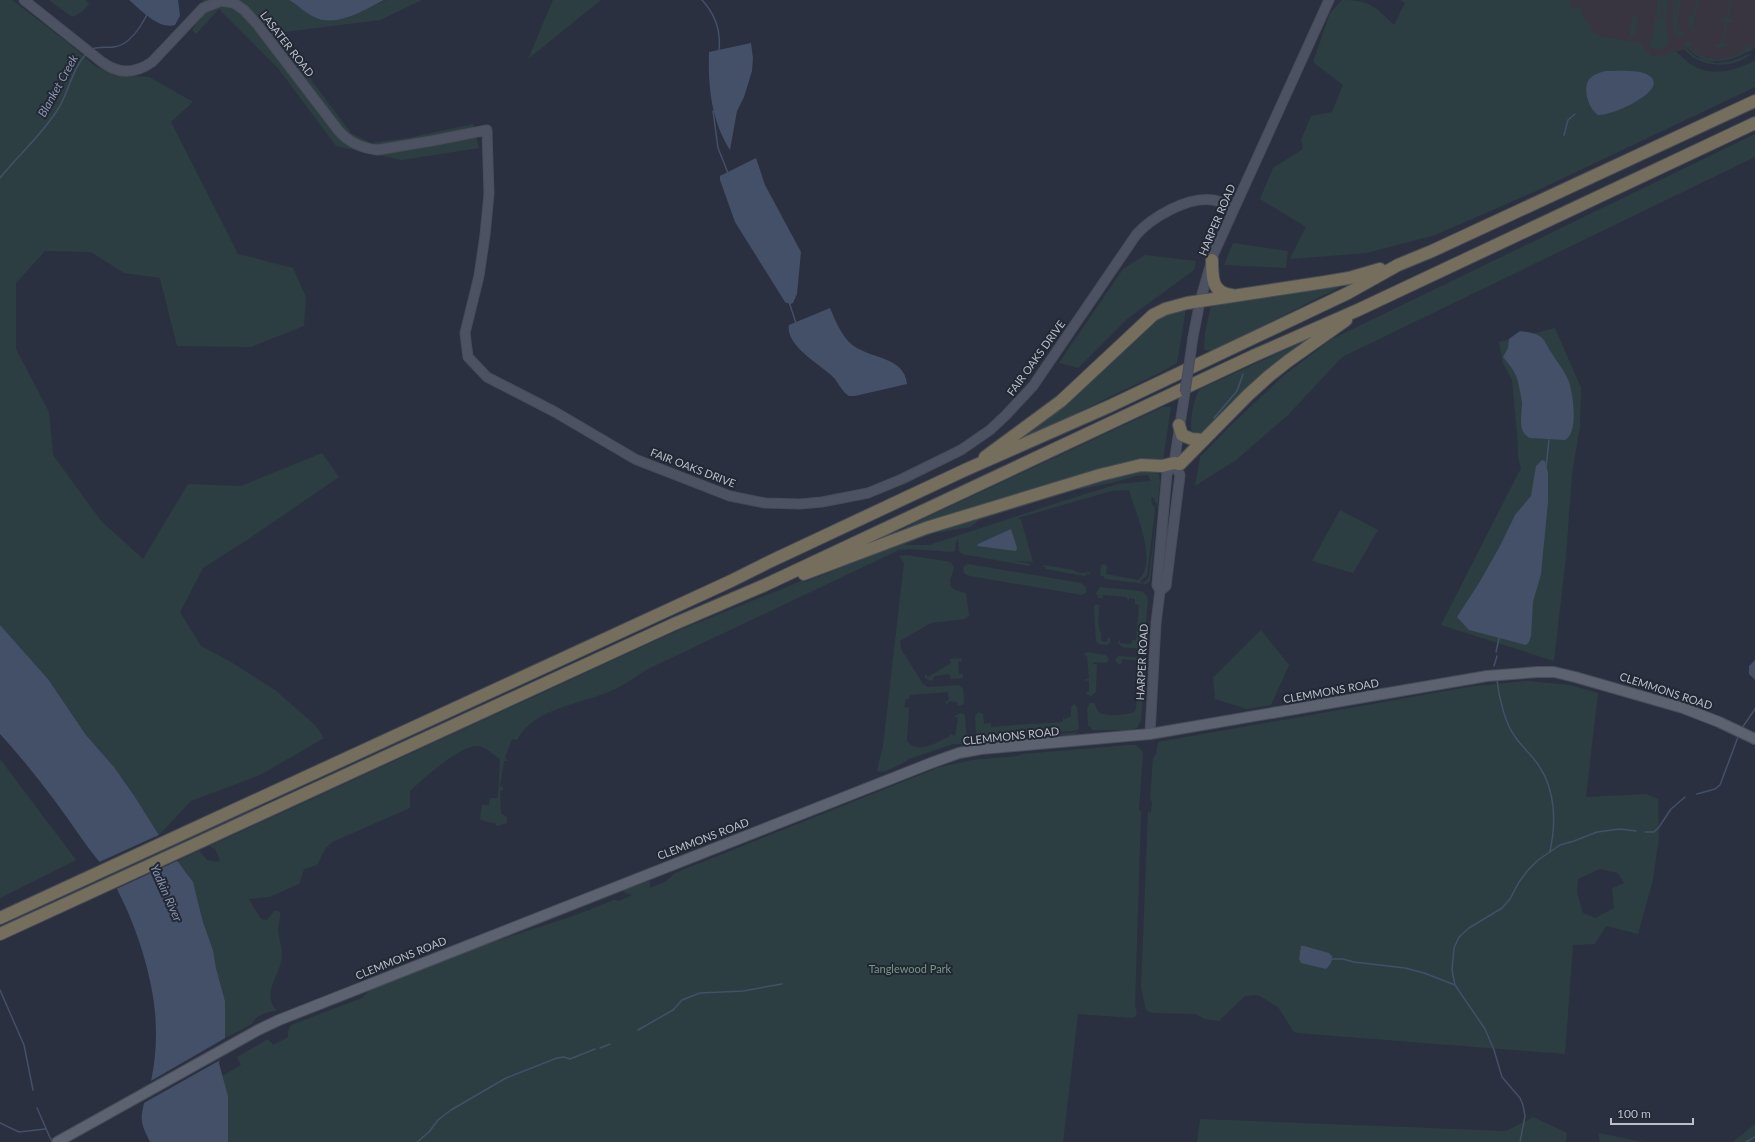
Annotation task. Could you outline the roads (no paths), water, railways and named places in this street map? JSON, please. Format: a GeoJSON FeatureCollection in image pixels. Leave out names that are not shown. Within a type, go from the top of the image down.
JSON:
{"type":"FeatureCollection","features":[{"type":"Feature","properties":{"kind":"highway"},"geometry":{"type":"LineString","coordinates":[[0,918],[731,581],[965,470],[1103,410],[1348,293],[1398,265],[1432,251],[1755,101]]}},
{"type":"Feature","properties":{"kind":"highway"},"geometry":{"type":"LineString","coordinates":[[0,934],[674,624],[765,585],[1253,356],[1358,310],[1755,123]]}},
{"type":"Feature","properties":{"kind":"highway"},"geometry":{"type":"LineString","coordinates":[[1212,260],[1212,274],[1218,290],[1223,294],[1234,295]]}},
{"type":"Feature","properties":{"kind":"highway"},"geometry":{"type":"LineString","coordinates":[[965,470],[1061,401],[1153,315],[1174,306],[1234,295],[1337,280],[1398,265]]}},
{"type":"Feature","properties":{"kind":"highway"},"geometry":{"type":"LineString","coordinates":[[765,585],[781,583],[926,528],[1100,475],[1136,466],[1162,466],[1174,463],[1180,464],[1248,395],[1288,361],[1340,325],[1358,310]]}},
{"type":"Feature","properties":{"kind":"highway"},"geometry":{"type":"LineString","coordinates":[[1180,420],[1182,435],[1192,439],[1204,440]]}},
{"type":"Feature","properties":{"kind":"main road","name":"CLEMMONS ROAD"},"geometry":{"type":"LineString","coordinates":[[57,1142],[258,1030],[394,974],[946,757],[981,749],[1150,734],[1487,676],[1538,672],[1565,674],[1665,702],[1708,717],[1755,739]]}},
{"type":"Feature","properties":{"kind":"street","name":"LASATER ROAD"},"geometry":{"type":"LineString","coordinates":[[24,0],[99,60],[112,69],[119,71],[130,71],[142,68],[152,62],[203,8],[216,2],[230,1],[238,5],[257,24],[338,130],[353,143],[377,150],[487,130]]}},
{"type":"Feature","properties":{"kind":"street","name":"HARPER ROAD"},"geometry":{"type":"LineString","coordinates":[[1150,734],[1156,630],[1160,591],[1157,585],[1167,473],[1174,463],[1200,301],[1212,260],[1233,208],[1329,0]]}},
{"type":"Feature","properties":{"kind":"street","name":"FAIR OAKS DRIVE"},"geometry":{"type":"LineString","coordinates":[[487,130],[489,194],[479,276],[465,333],[468,357],[487,376],[555,412],[635,459],[730,496],[765,503],[800,504],[822,502],[868,493],[902,479],[961,450],[990,430],[1028,391],[1136,235],[1145,225],[1168,210],[1201,200],[1215,200],[1233,208]]}},
{"type":"Feature","properties":{"kind":"street","name":"HARPER ROAD"},"geometry":{"type":"LineString","coordinates":[[1160,591],[1166,586],[1180,475],[1174,463]]}},
{"type":"Feature","properties":{"kind":"water"},"geometry":{"type":"Polygon","coordinates":[[[129,0],[178,0],[180,16],[175,25],[163,25],[150,18],[129,0]]]}},
{"type":"Feature","properties":{"kind":"water"},"geometry":{"type":"Polygon","coordinates":[[[289,0],[384,0],[359,13],[341,19],[323,20],[314,17],[289,0]]]}},
{"type":"Feature","properties":{"kind":"water"},"geometry":{"type":"Polygon","coordinates":[[[751,43],[753,58],[752,71],[744,97],[737,111],[730,150],[719,127],[712,102],[709,77],[709,52],[751,43]]]}},
{"type":"Feature","properties":{"kind":"water"},"geometry":{"type":"Polygon","coordinates":[[[1605,71],[1644,73],[1654,81],[1652,87],[1637,101],[1614,112],[1598,115],[1592,109],[1586,90],[1588,81],[1591,77],[1605,71]]]}},
{"type":"Feature","properties":{"kind":"water"},"geometry":{"type":"Polygon","coordinates":[[[756,158],[765,185],[801,252],[797,294],[793,303],[790,304],[785,302],[735,222],[720,180],[720,176],[756,158]]]}},
{"type":"Feature","properties":{"kind":"water"},"geometry":{"type":"Polygon","coordinates":[[[830,308],[841,331],[850,343],[866,352],[893,363],[900,368],[907,384],[855,396],[849,396],[831,375],[797,347],[789,332],[789,325],[830,308]]]}},
{"type":"Feature","properties":{"kind":"water"},"geometry":{"type":"Polygon","coordinates":[[[1520,331],[1534,334],[1542,338],[1569,382],[1574,413],[1572,430],[1565,440],[1530,438],[1523,432],[1521,423],[1522,403],[1517,378],[1513,369],[1503,357],[1508,348],[1509,339],[1520,331]]]}},
{"type":"Feature","properties":{"kind":"water"},"geometry":{"type":"Polygon","coordinates":[[[1542,460],[1545,461],[1548,473],[1548,502],[1541,574],[1533,602],[1531,636],[1526,645],[1469,630],[1457,617],[1479,583],[1500,546],[1515,515],[1531,496],[1536,466],[1542,460]]]}},
{"type":"Feature","properties":{"kind":"water"},"geometry":{"type":"Polygon","coordinates":[[[1011,529],[1017,548],[1016,551],[977,546],[978,544],[1011,529]]]}},
{"type":"Feature","properties":{"kind":"water","name":"Yadkin River"},"geometry":{"type":"Polygon","coordinates":[[[0,625],[48,679],[86,735],[114,767],[162,840],[193,882],[203,922],[213,950],[216,968],[225,1001],[225,1038],[219,1063],[228,1096],[228,1142],[150,1142],[145,1132],[142,1122],[142,1112],[153,1073],[156,1047],[156,1029],[153,995],[145,959],[133,923],[109,875],[43,785],[0,734],[0,625]]]}},
{"type":"Feature","properties":{"kind":"water"},"geometry":{"type":"Polygon","coordinates":[[[1755,660],[1755,680],[1749,674],[1749,666],[1755,660]]]}},
{"type":"Feature","properties":{"kind":"water"},"geometry":{"type":"Polygon","coordinates":[[[1301,946],[1329,953],[1332,956],[1331,963],[1326,969],[1301,963],[1299,959],[1301,946]]]}},
{"type":"Feature","properties":{"kind":"waterway"},"geometry":{"type":"LineString","coordinates":[[702,0],[707,5],[714,17],[719,36],[719,50]]}},
{"type":"Feature","properties":{"kind":"waterway","name":"Blanket Creek"},"geometry":{"type":"LineString","coordinates":[[92,49],[100,47],[114,47],[125,43],[138,29],[148,13]]}},
{"type":"Feature","properties":{"kind":"waterway","name":"Blanket Creek"},"geometry":{"type":"LineString","coordinates":[[0,178],[38,136],[52,118],[62,102],[77,67],[86,54]]}},
{"type":"Feature","properties":{"kind":"waterway"},"geometry":{"type":"LineString","coordinates":[[713,111],[718,148],[728,173]]}},
{"type":"Feature","properties":{"kind":"waterway"},"geometry":{"type":"LineString","coordinates":[[1564,135],[1568,120],[1575,114]]}},
{"type":"Feature","properties":{"kind":"waterway"},"geometry":{"type":"LineString","coordinates":[[789,302],[796,323]]}},
{"type":"Feature","properties":{"kind":"waterway"},"geometry":{"type":"LineString","coordinates":[[1214,418],[1237,391],[1243,374]]}},
{"type":"Feature","properties":{"kind":"waterway"},"geometry":{"type":"LineString","coordinates":[[1546,467],[1549,440]]}},
{"type":"Feature","properties":{"kind":"waterway"},"geometry":{"type":"LineString","coordinates":[[1496,652],[1499,638]]}},
{"type":"Feature","properties":{"kind":"waterway"},"geometry":{"type":"LineString","coordinates":[[1494,666],[1497,656]]}},
{"type":"Feature","properties":{"kind":"waterway"},"geometry":{"type":"LineString","coordinates":[[1497,680],[1501,703],[1509,726],[1519,742],[1537,762],[1549,786],[1552,797],[1554,819],[1550,851]]}},
{"type":"Feature","properties":{"kind":"waterway"},"geometry":{"type":"LineString","coordinates":[[1742,728],[1755,709]]}},
{"type":"Feature","properties":{"kind":"waterway"},"geometry":{"type":"LineString","coordinates":[[1697,794],[1715,789],[1720,785],[1738,737]]}},
{"type":"Feature","properties":{"kind":"waterway"},"geometry":{"type":"LineString","coordinates":[[1645,832],[1654,832],[1671,809],[1685,797]]}},
{"type":"Feature","properties":{"kind":"waterway"},"geometry":{"type":"LineString","coordinates":[[1520,1142],[1525,1116],[1523,1105],[1520,1098],[1502,1077],[1494,1050],[1485,1029],[1455,985],[1452,970],[1454,948],[1459,937],[1469,928],[1502,908],[1510,899],[1519,882],[1528,870],[1538,860],[1560,845],[1597,832],[1620,829],[1636,831]]}},
{"type":"Feature","properties":{"kind":"waterway"},"geometry":{"type":"LineString","coordinates":[[1331,959],[1343,959],[1354,962],[1405,968],[1424,973],[1455,985]]}},
{"type":"Feature","properties":{"kind":"waterway"},"geometry":{"type":"LineString","coordinates":[[638,1030],[673,1010],[682,1000],[700,993],[743,991],[782,984]]}},
{"type":"Feature","properties":{"kind":"waterway"},"geometry":{"type":"LineString","coordinates":[[0,990],[24,1045],[33,1090]]}},
{"type":"Feature","properties":{"kind":"waterway"},"geometry":{"type":"LineString","coordinates":[[600,1048],[610,1044]]}},
{"type":"Feature","properties":{"kind":"waterway"},"geometry":{"type":"LineString","coordinates":[[417,1142],[429,1132],[438,1120],[451,1110],[506,1078],[557,1058],[564,1057],[570,1059],[595,1049]]}},
{"type":"Feature","properties":{"kind":"waterway"},"geometry":{"type":"LineString","coordinates":[[37,1108],[52,1142]]}},
{"type":"Feature","properties":{"kind":"waterway"},"geometry":{"type":"LineString","coordinates":[[0,1123],[19,1132],[45,1129]]}},
{"type":"Feature","properties":{"kind":"waterway"},"geometry":{"type":"LineString","coordinates":[[1746,1142],[1755,1137]]}},
{"type":"Feature","properties":{"kind":"park label","name":"Tanglewood Park"},"geometry":{"type":"Point","coordinates":[910,969]}}]}
